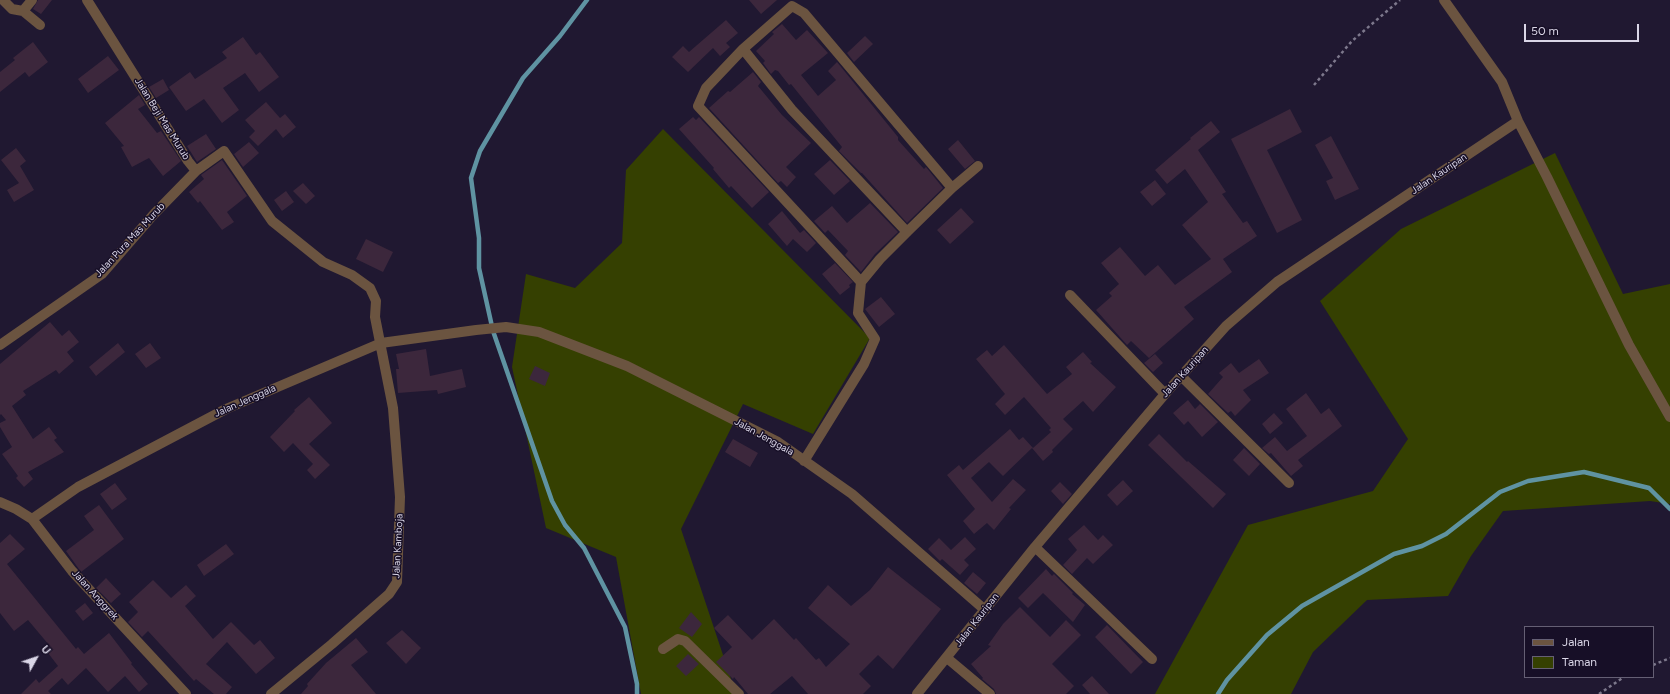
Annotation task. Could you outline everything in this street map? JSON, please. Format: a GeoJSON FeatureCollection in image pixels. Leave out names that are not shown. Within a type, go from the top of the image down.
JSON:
{"type":"FeatureCollection","features":[{"type":"Feature","properties":{"kind":"street"},"geometry":{"type":"LineString","coordinates":[[3,0],[12,9],[22,11],[40,24]]}},
{"type":"Feature","properties":{"kind":"street"},"geometry":{"type":"LineString","coordinates":[[22,11],[32,0]]}},
{"type":"Feature","properties":{"kind":"street","name":"Jalan Beji Mas Murub"},"geometry":{"type":"LineString","coordinates":[[87,0],[188,161],[196,170],[224,151],[272,221],[323,262],[352,275],[370,288],[376,301],[375,316],[381,343]]}},
{"type":"Feature","properties":{"kind":"street"},"geometry":{"type":"LineString","coordinates":[[1444,0],[1502,82],[1518,122],[1547,177],[1629,345],[1670,417]]}},
{"type":"Feature","properties":{"kind":"street"},"geometry":{"type":"LineString","coordinates":[[861,282],[698,106],[706,88],[743,49],[795,3],[952,188]]}},
{"type":"Feature","properties":{"kind":"street"},"geometry":{"type":"LineString","coordinates":[[743,49],[792,110],[907,232]]}},
{"type":"Feature","properties":{"kind":"street","name":"Jalan Kauripan"},"geometry":{"type":"LineString","coordinates":[[917,694],[1035,547],[1165,394],[1226,326],[1277,282],[1518,122]]}},
{"type":"Feature","properties":{"kind":"street"},"geometry":{"type":"LineString","coordinates":[[804,461],[864,364],[875,339],[858,313],[861,282],[880,259],[907,232],[952,188],[978,166]]}},
{"type":"Feature","properties":{"kind":"street","name":"Jalan Pura Mas Murub"},"geometry":{"type":"LineString","coordinates":[[0,345],[102,274],[154,214],[196,170]]}},
{"type":"Feature","properties":{"kind":"street"},"geometry":{"type":"LineString","coordinates":[[1070,295],[1165,394]]}},
{"type":"Feature","properties":{"kind":"street","name":"Jalan Jenggala"},"geometry":{"type":"LineString","coordinates":[[32,519],[78,487],[226,409],[381,343],[506,327],[539,332],[627,366],[778,442],[852,494],[985,610]]}},
{"type":"Feature","properties":{"kind":"street","name":"Jalan Kamboja"},"geometry":{"type":"LineString","coordinates":[[270,694],[332,644],[389,594],[397,582],[400,497],[393,408],[381,343]]}},
{"type":"Feature","properties":{"kind":"street"},"geometry":{"type":"LineString","coordinates":[[1181,376],[1289,483]]}},
{"type":"Feature","properties":{"kind":"street","name":"Jalan Anggrek"},"geometry":{"type":"LineString","coordinates":[[0,502],[16,509],[32,519],[72,571],[186,694]]}},
{"type":"Feature","properties":{"kind":"street"},"geometry":{"type":"LineString","coordinates":[[1035,547],[1152,659]]}},
{"type":"Feature","properties":{"kind":"street"},"geometry":{"type":"LineString","coordinates":[[663,649],[678,639],[685,641],[739,694]]}},
{"type":"Feature","properties":{"kind":"street"},"geometry":{"type":"LineString","coordinates":[[947,658],[990,694]]}},
{"type":"Feature","properties":{"kind":"path"},"geometry":{"type":"LineString","coordinates":[[1314,85],[1352,41],[1400,0]]}},
{"type":"Feature","properties":{"kind":"path"},"geometry":{"type":"LineString","coordinates":[[1654,665],[1670,658]]}},
{"type":"Feature","properties":{"kind":"path"},"geometry":{"type":"LineString","coordinates":[[1599,694],[1623,678]]}},
{"type":"Feature","properties":{"kind":"green space"},"geometry":{"type":"Polygon","coordinates":[[[663,129],[870,338],[813,434],[743,404],[681,529],[736,694],[641,694],[616,557],[546,528],[512,367],[526,274],[575,288],[622,243],[626,170],[663,129]]]}},
{"type":"Feature","properties":{"kind":"green space"},"geometry":{"type":"Polygon","coordinates":[[[1555,153],[1623,294],[1670,284],[1670,504],[1650,501],[1503,511],[1471,556],[1448,596],[1367,600],[1313,652],[1291,694],[1155,694],[1248,525],[1373,491],[1408,439],[1320,301],[1401,229],[1555,153]]]}},
{"type":"Feature","properties":{"kind":"building"},"geometry":{"type":"Polygon","coordinates":[[[38,0],[52,0],[41,14],[33,9],[38,0]]]}},
{"type":"Feature","properties":{"kind":"building"},"geometry":{"type":"Polygon","coordinates":[[[749,0],[777,0],[761,14],[749,0]]]}},
{"type":"Feature","properties":{"kind":"building"},"geometry":{"type":"Polygon","coordinates":[[[726,20],[738,33],[726,43],[730,47],[720,56],[713,48],[688,72],[672,57],[683,46],[689,52],[726,20]]]}},
{"type":"Feature","properties":{"kind":"building"},"geometry":{"type":"Polygon","coordinates":[[[782,24],[796,40],[807,30],[828,53],[801,75],[818,96],[836,80],[828,71],[837,62],[898,137],[898,140],[924,169],[926,167],[943,188],[907,223],[862,173],[839,151],[842,147],[791,84],[789,85],[778,71],[775,70],[771,74],[763,63],[765,61],[756,51],[774,34],[772,32],[782,24]]]}},
{"type":"Feature","properties":{"kind":"building"},"geometry":{"type":"Polygon","coordinates":[[[865,36],[873,44],[854,62],[847,53],[865,36]]]}},
{"type":"Feature","properties":{"kind":"building"},"geometry":{"type":"Polygon","coordinates":[[[243,37],[256,55],[260,52],[279,77],[259,92],[245,73],[223,88],[239,110],[222,123],[204,99],[186,111],[169,87],[190,72],[195,79],[227,58],[222,52],[243,37]]]}},
{"type":"Feature","properties":{"kind":"building"},"geometry":{"type":"Polygon","coordinates":[[[33,42],[48,62],[29,77],[25,72],[0,92],[0,72],[15,60],[13,58],[33,42]]]}},
{"type":"Feature","properties":{"kind":"building"},"geometry":{"type":"Polygon","coordinates":[[[108,56],[119,70],[88,93],[78,79],[108,56]]]}},
{"type":"Feature","properties":{"kind":"building"},"geometry":{"type":"Polygon","coordinates":[[[753,72],[761,82],[758,86],[782,115],[811,143],[786,167],[796,177],[787,187],[781,181],[778,183],[709,108],[753,72]]]}},
{"type":"Feature","properties":{"kind":"building"},"geometry":{"type":"Polygon","coordinates":[[[163,79],[169,90],[156,98],[149,87],[163,79]]]}},
{"type":"Feature","properties":{"kind":"building"},"geometry":{"type":"Polygon","coordinates":[[[139,95],[145,105],[138,109],[157,133],[161,131],[181,161],[163,176],[149,158],[132,167],[121,147],[124,146],[105,123],[139,95]]]}},
{"type":"Feature","properties":{"kind":"building"},"geometry":{"type":"Polygon","coordinates":[[[266,102],[280,118],[285,114],[296,127],[283,138],[276,129],[258,146],[249,137],[255,131],[245,120],[266,102]]]}},
{"type":"Feature","properties":{"kind":"building"},"geometry":{"type":"Polygon","coordinates":[[[1290,109],[1302,132],[1267,150],[1302,220],[1277,233],[1231,139],[1290,109]]]}},
{"type":"Feature","properties":{"kind":"building"},"geometry":{"type":"Polygon","coordinates":[[[693,117],[696,120],[699,117],[769,192],[752,208],[731,186],[729,188],[713,169],[714,168],[679,129],[693,117]]]}},
{"type":"Feature","properties":{"kind":"building"},"geometry":{"type":"Polygon","coordinates":[[[1211,121],[1220,132],[1198,150],[1226,192],[1222,194],[1243,223],[1247,221],[1257,236],[1223,259],[1232,272],[1184,307],[1194,319],[1149,358],[1131,341],[1127,345],[1096,310],[1112,296],[1109,293],[1119,284],[1101,263],[1120,247],[1145,276],[1158,265],[1175,285],[1211,259],[1182,225],[1208,202],[1185,169],[1167,184],[1155,170],[1211,121]]]}},
{"type":"Feature","properties":{"kind":"building"},"geometry":{"type":"Polygon","coordinates":[[[206,134],[216,149],[197,162],[187,146],[206,134]]]}},
{"type":"Feature","properties":{"kind":"building"},"geometry":{"type":"Polygon","coordinates":[[[1331,136],[1359,189],[1335,200],[1326,181],[1333,178],[1315,145],[1331,136]]]}},
{"type":"Feature","properties":{"kind":"building"},"geometry":{"type":"Polygon","coordinates":[[[958,140],[975,161],[965,169],[948,149],[958,140]]]}},
{"type":"Feature","properties":{"kind":"building"},"geometry":{"type":"Polygon","coordinates":[[[249,142],[259,153],[243,167],[234,154],[249,142]]]}},
{"type":"Feature","properties":{"kind":"building"},"geometry":{"type":"Polygon","coordinates":[[[16,148],[26,161],[20,166],[34,190],[14,202],[7,190],[19,183],[1,160],[16,148]]]}},
{"type":"Feature","properties":{"kind":"building"},"geometry":{"type":"Polygon","coordinates":[[[222,160],[247,196],[227,212],[234,222],[222,230],[200,201],[198,203],[189,192],[204,179],[201,175],[222,160]]]}},
{"type":"Feature","properties":{"kind":"building"},"geometry":{"type":"Polygon","coordinates":[[[830,160],[850,181],[834,195],[814,174],[830,160]]]}},
{"type":"Feature","properties":{"kind":"building"},"geometry":{"type":"Polygon","coordinates":[[[1155,180],[1166,194],[1152,206],[1140,192],[1155,180]]]}},
{"type":"Feature","properties":{"kind":"building"},"geometry":{"type":"Polygon","coordinates":[[[303,183],[315,196],[306,204],[293,191],[303,183]]]}},
{"type":"Feature","properties":{"kind":"building"},"geometry":{"type":"Polygon","coordinates":[[[286,191],[294,202],[282,211],[274,200],[286,191]]]}},
{"type":"Feature","properties":{"kind":"building"},"geometry":{"type":"Polygon","coordinates":[[[870,203],[898,232],[875,254],[861,272],[845,255],[848,251],[828,230],[825,233],[814,221],[832,206],[847,223],[870,203]]]}},
{"type":"Feature","properties":{"kind":"building"},"geometry":{"type":"Polygon","coordinates":[[[961,208],[974,222],[950,244],[937,230],[961,208]]]}},
{"type":"Feature","properties":{"kind":"building"},"geometry":{"type":"Polygon","coordinates":[[[782,211],[800,233],[804,230],[816,243],[807,252],[793,239],[787,246],[768,224],[782,211]]]}},
{"type":"Feature","properties":{"kind":"building"},"geometry":{"type":"Polygon","coordinates":[[[366,239],[393,252],[383,272],[356,259],[366,239]]]}},
{"type":"Feature","properties":{"kind":"building"},"geometry":{"type":"Polygon","coordinates":[[[835,263],[853,282],[849,285],[850,287],[840,295],[822,274],[835,263]]]}},
{"type":"Feature","properties":{"kind":"building"},"geometry":{"type":"Polygon","coordinates":[[[881,297],[895,314],[879,327],[865,309],[881,297]]]}},
{"type":"Feature","properties":{"kind":"building"},"geometry":{"type":"Polygon","coordinates":[[[50,322],[62,336],[69,330],[79,342],[67,352],[74,361],[59,374],[56,370],[23,391],[26,395],[12,406],[33,439],[49,427],[57,438],[54,440],[64,452],[28,472],[33,479],[24,487],[16,478],[18,476],[2,454],[12,447],[0,427],[0,423],[6,420],[1,414],[0,415],[0,364],[50,322]]]}},
{"type":"Feature","properties":{"kind":"building"},"geometry":{"type":"Polygon","coordinates":[[[118,343],[125,352],[96,376],[89,367],[118,343]]]}},
{"type":"Feature","properties":{"kind":"building"},"geometry":{"type":"Polygon","coordinates":[[[150,343],[161,358],[146,368],[135,354],[150,343]]]}},
{"type":"Feature","properties":{"kind":"building"},"geometry":{"type":"Polygon","coordinates":[[[1004,345],[1047,394],[1072,374],[1066,367],[1083,352],[1092,362],[1090,363],[1116,387],[1093,412],[1083,401],[1063,419],[1073,429],[1043,461],[1032,448],[1003,476],[989,462],[971,478],[992,502],[1013,479],[1026,490],[1009,508],[1011,509],[994,530],[987,523],[974,534],[963,521],[975,509],[947,475],[959,465],[963,470],[1010,429],[1019,440],[1023,437],[1033,448],[1051,432],[1049,430],[1051,428],[1024,397],[1005,415],[995,404],[1005,394],[976,359],[987,350],[992,356],[1004,345]]]}},
{"type":"Feature","properties":{"kind":"building"},"geometry":{"type":"Polygon","coordinates":[[[426,349],[430,376],[462,369],[466,387],[438,394],[437,390],[398,393],[396,369],[399,369],[396,354],[426,349]]]}},
{"type":"Feature","properties":{"kind":"building"},"geometry":{"type":"Polygon","coordinates":[[[1155,354],[1163,363],[1153,372],[1144,363],[1155,354]]]}},
{"type":"Feature","properties":{"kind":"building"},"geometry":{"type":"Polygon","coordinates":[[[1259,359],[1269,373],[1243,390],[1251,400],[1235,416],[1231,411],[1228,413],[1208,394],[1223,377],[1219,373],[1231,363],[1239,373],[1259,359]]]}},
{"type":"Feature","properties":{"kind":"building"},"geometry":{"type":"Polygon","coordinates":[[[535,366],[550,373],[545,386],[529,379],[535,366]]]}},
{"type":"Feature","properties":{"kind":"building"},"geometry":{"type":"Polygon","coordinates":[[[1306,393],[1321,414],[1329,408],[1342,426],[1298,460],[1303,466],[1291,476],[1271,453],[1269,454],[1262,448],[1275,437],[1287,451],[1307,436],[1286,409],[1306,393]]]}},
{"type":"Feature","properties":{"kind":"building"},"geometry":{"type":"Polygon","coordinates":[[[309,397],[332,423],[309,444],[330,465],[315,479],[307,470],[313,464],[293,443],[284,452],[270,437],[295,411],[294,410],[309,397]]]}},
{"type":"Feature","properties":{"kind":"building"},"geometry":{"type":"Polygon","coordinates":[[[1188,400],[1195,409],[1200,404],[1218,422],[1202,437],[1188,421],[1184,425],[1173,413],[1188,400]]]}},
{"type":"Feature","properties":{"kind":"building"},"geometry":{"type":"Polygon","coordinates":[[[1274,413],[1283,423],[1270,434],[1262,424],[1274,413]]]}},
{"type":"Feature","properties":{"kind":"building"},"geometry":{"type":"Polygon","coordinates":[[[1159,434],[1187,462],[1188,461],[1226,494],[1213,508],[1148,445],[1159,434]]]}},
{"type":"Feature","properties":{"kind":"building"},"geometry":{"type":"Polygon","coordinates":[[[733,439],[758,453],[750,467],[725,452],[733,439]]]}},
{"type":"Feature","properties":{"kind":"building"},"geometry":{"type":"Polygon","coordinates":[[[1244,448],[1260,464],[1249,476],[1233,460],[1244,448]]]}},
{"type":"Feature","properties":{"kind":"building"},"geometry":{"type":"Polygon","coordinates":[[[1123,480],[1133,491],[1117,506],[1107,495],[1123,480]]]}},
{"type":"Feature","properties":{"kind":"building"},"geometry":{"type":"Polygon","coordinates":[[[1060,482],[1072,494],[1063,504],[1051,491],[1060,482]]]}},
{"type":"Feature","properties":{"kind":"building"},"geometry":{"type":"Polygon","coordinates":[[[115,483],[127,499],[112,510],[100,494],[115,483]]]}},
{"type":"Feature","properties":{"kind":"building"},"geometry":{"type":"Polygon","coordinates":[[[99,505],[124,539],[81,572],[66,551],[94,530],[84,516],[99,505]]]}},
{"type":"Feature","properties":{"kind":"building"},"geometry":{"type":"Polygon","coordinates":[[[1084,525],[1098,540],[1103,535],[1113,545],[1093,564],[1087,558],[1072,574],[1063,565],[1077,550],[1068,539],[1084,525]]]}},
{"type":"Feature","properties":{"kind":"building"},"geometry":{"type":"Polygon","coordinates":[[[10,534],[25,549],[7,564],[76,649],[78,647],[84,654],[109,633],[132,663],[131,664],[148,684],[139,692],[125,676],[108,692],[86,668],[68,685],[62,678],[48,691],[51,694],[21,694],[36,679],[39,683],[58,666],[45,649],[49,645],[28,620],[14,631],[0,613],[0,543],[10,534]]]}},
{"type":"Feature","properties":{"kind":"building"},"geometry":{"type":"Polygon","coordinates":[[[965,537],[976,549],[964,560],[969,565],[960,575],[942,559],[940,561],[928,549],[939,538],[951,550],[965,537]]]}},
{"type":"Feature","properties":{"kind":"building"},"geometry":{"type":"Polygon","coordinates":[[[226,544],[234,554],[204,576],[197,565],[226,544]]]}},
{"type":"Feature","properties":{"kind":"building"},"geometry":{"type":"Polygon","coordinates":[[[888,567],[941,609],[893,669],[878,655],[859,674],[871,686],[863,694],[808,694],[792,676],[770,694],[748,694],[734,677],[733,679],[716,662],[732,647],[714,628],[728,615],[752,640],[774,619],[794,640],[796,638],[816,660],[819,658],[826,667],[850,644],[808,608],[828,585],[851,606],[870,590],[888,567]]]}},
{"type":"Feature","properties":{"kind":"building"},"geometry":{"type":"Polygon","coordinates":[[[1046,569],[1052,576],[1054,574],[1073,593],[1072,594],[1085,605],[1073,622],[1043,593],[1028,608],[1018,598],[1046,569]]]}},
{"type":"Feature","properties":{"kind":"building"},"geometry":{"type":"Polygon","coordinates":[[[973,572],[986,583],[977,594],[964,583],[973,572]]]}},
{"type":"Feature","properties":{"kind":"building"},"geometry":{"type":"Polygon","coordinates":[[[106,578],[121,594],[111,603],[96,588],[106,578]]]}},
{"type":"Feature","properties":{"kind":"building"},"geometry":{"type":"Polygon","coordinates":[[[153,580],[171,598],[186,585],[196,596],[185,606],[213,639],[231,622],[254,645],[260,640],[275,658],[256,674],[227,642],[206,664],[232,687],[226,694],[214,694],[196,679],[194,681],[148,631],[142,637],[128,622],[138,612],[129,602],[153,580]]]}},
{"type":"Feature","properties":{"kind":"building"},"geometry":{"type":"Polygon","coordinates":[[[85,603],[93,613],[83,621],[75,611],[85,603]]]}},
{"type":"Feature","properties":{"kind":"building"},"geometry":{"type":"Polygon","coordinates":[[[1020,607],[1050,637],[1066,620],[1081,635],[1052,664],[1074,686],[1066,694],[996,694],[994,689],[982,679],[983,678],[971,664],[991,646],[988,645],[1003,624],[1020,607]]]}},
{"type":"Feature","properties":{"kind":"building"},"geometry":{"type":"Polygon","coordinates":[[[691,612],[702,624],[692,637],[679,628],[691,612]]]}},
{"type":"Feature","properties":{"kind":"building"},"geometry":{"type":"Polygon","coordinates":[[[1107,625],[1143,662],[1131,674],[1095,637],[1107,625]]]}},
{"type":"Feature","properties":{"kind":"building"},"geometry":{"type":"Polygon","coordinates":[[[402,630],[421,648],[406,664],[386,643],[402,630]]]}},
{"type":"Feature","properties":{"kind":"building"},"geometry":{"type":"Polygon","coordinates":[[[356,638],[368,652],[351,665],[376,694],[301,694],[308,686],[307,684],[326,663],[356,638]]]}},
{"type":"Feature","properties":{"kind":"building"},"geometry":{"type":"Polygon","coordinates":[[[688,654],[699,664],[686,676],[676,666],[688,654]]]}},
{"type":"Feature","properties":{"kind":"building"},"geometry":{"type":"Polygon","coordinates":[[[1092,676],[1109,694],[1090,694],[1082,685],[1092,676]]]}},
{"type":"Feature","properties":{"kind":"waterway"},"geometry":{"type":"LineString","coordinates":[[587,0],[560,36],[523,78],[480,151],[471,178],[479,238],[479,268],[493,331],[552,501],[565,525],[584,548],[625,627],[637,684],[637,694]]}},
{"type":"Feature","properties":{"kind":"waterway"},"geometry":{"type":"LineString","coordinates":[[1218,694],[1227,680],[1267,635],[1302,606],[1394,554],[1422,546],[1446,534],[1500,492],[1528,481],[1584,472],[1649,488],[1670,509]]}}]}
